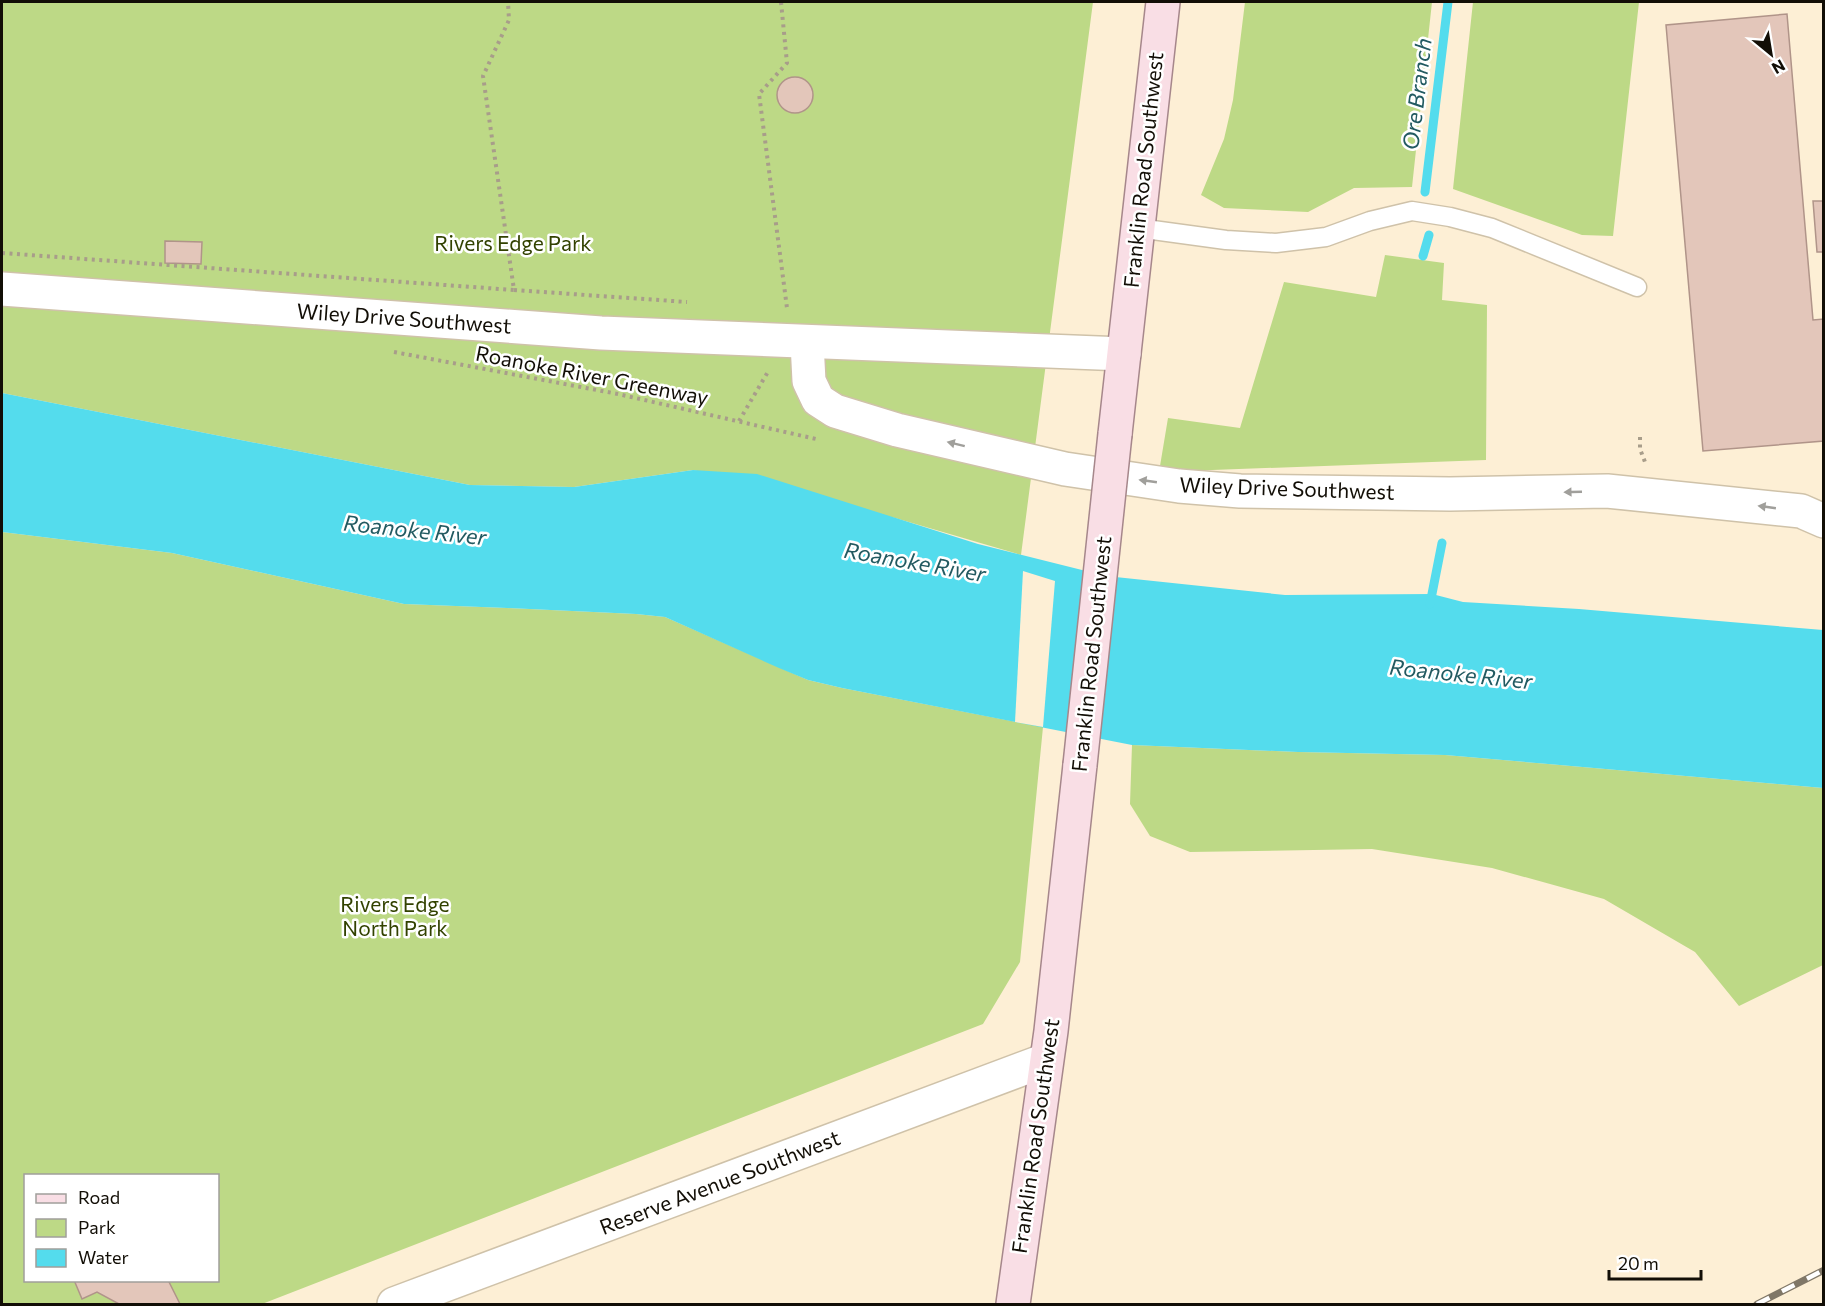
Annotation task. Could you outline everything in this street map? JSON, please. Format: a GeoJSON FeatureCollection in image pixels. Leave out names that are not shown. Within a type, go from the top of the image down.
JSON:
{"type":"FeatureCollection","features":[{"type":"Feature","properties":{"kind":"main road","name":"Franklin Road Southwest"},"geometry":{"type":"LineString","coordinates":[[1013,1305],[1051,1031],[1163,2]]}},
{"type":"Feature","properties":{"kind":"street","name":"Wiley Drive Southwest"},"geometry":{"type":"LineString","coordinates":[[2,289],[601,333],[1124,354]]}},
{"type":"Feature","properties":{"kind":"street","name":"Wiley Drive Southwest"},"geometry":{"type":"LineString","coordinates":[[807,343],[808,381],[819,400],[835,411],[897,430],[1065,469],[1179,486],[1240,491],[1450,494],[1607,491],[1801,512],[1824,521]]}},
{"type":"Feature","properties":{"kind":"street","name":"Reserve Avenue Southwest"},"geometry":{"type":"LineString","coordinates":[[394,1305],[1046,1060]]}},
{"type":"Feature","properties":{"kind":"lane"},"geometry":{"type":"LineString","coordinates":[[1138,228],[1226,240],[1276,243],[1326,237],[1370,221],[1412,211],[1450,217],[1492,228],[1637,287]]}},
{"type":"Feature","properties":{"kind":"path"},"geometry":{"type":"LineString","coordinates":[[508,2],[509,20],[483,76],[514,290]]}},
{"type":"Feature","properties":{"kind":"path"},"geometry":{"type":"LineString","coordinates":[[781,2],[787,63],[759,94],[787,309]]}},
{"type":"Feature","properties":{"kind":"path"},"geometry":{"type":"LineString","coordinates":[[2,253],[692,302]]}},
{"type":"Feature","properties":{"kind":"path","name":"Roanoke River Greenway"},"geometry":{"type":"LineString","coordinates":[[393,352],[618,394],[818,439]]}},
{"type":"Feature","properties":{"kind":"path"},"geometry":{"type":"LineString","coordinates":[[739,421],[772,363]]}},
{"type":"Feature","properties":{"kind":"green space","name":"Rivers Edge Park"},"geometry":{"type":"Polygon","coordinates":[[[2,2],[1093,2],[1021,555],[895,518],[693,470],[574,487],[470,485],[2,393],[2,2]]]}},
{"type":"Feature","properties":{"kind":"green space"},"geometry":{"type":"Polygon","coordinates":[[[1245,2],[1432,2],[1412,187],[1354,188],[1308,212],[1224,208],[1201,195],[1224,139],[1233,100],[1245,2]]]}},
{"type":"Feature","properties":{"kind":"green space"},"geometry":{"type":"Polygon","coordinates":[[[1473,2],[1639,2],[1613,236],[1582,235],[1453,189],[1473,2]]]}},
{"type":"Feature","properties":{"kind":"green space"},"geometry":{"type":"Polygon","coordinates":[[[1385,255],[1444,263],[1442,300],[1487,305],[1486,460],[1159,472],[1168,418],[1240,428],[1284,282],[1376,297],[1385,255]]]}},
{"type":"Feature","properties":{"kind":"green space","name":"Rivers Edge North Park"},"geometry":{"type":"Polygon","coordinates":[[[2,532],[172,553],[404,604],[665,617],[808,680],[1043,727],[1020,962],[983,1024],[262,1304],[2,1304],[2,532]]]}},
{"type":"Feature","properties":{"kind":"green space"},"geometry":{"type":"Polygon","coordinates":[[[1132,745],[1445,755],[1823,788],[1823,965],[1739,1006],[1695,952],[1604,899],[1492,868],[1372,849],[1190,852],[1150,836],[1130,804],[1132,745]]]}},
{"type":"Feature","properties":{"kind":"water","name":"Roanoke River"},"geometry":{"type":"Polygon","coordinates":[[[2,393],[470,485],[574,487],[693,470],[757,474],[978,544],[1106,576],[1285,595],[1432,594],[1463,602],[1579,609],[1823,630],[1823,788],[1445,755],[1132,745],[808,680],[665,617],[404,604],[172,553],[2,532],[2,393]]]}},
{"type":"Feature","properties":{"kind":"pier"},"geometry":{"type":"Polygon","coordinates":[[[1023,571],[1055,581],[1043,727],[1015,722],[1023,571]]]}},
{"type":"Feature","properties":{"kind":"building"},"geometry":{"type":"Polygon","coordinates":[[[1787,14],[1813,320],[1824,319],[1824,441],[1703,451],[1666,25],[1787,14]]]}},
{"type":"Feature","properties":{"kind":"building"},"geometry":{"type":"Polygon","coordinates":[[[795,77],[808,82],[813,95],[808,108],[795,113],[782,108],[777,95],[782,82],[795,77]]]}},
{"type":"Feature","properties":{"kind":"building"},"geometry":{"type":"Polygon","coordinates":[[[1813,201],[1824,201],[1824,252],[1817,252],[1813,201]]]}},
{"type":"Feature","properties":{"kind":"building"},"geometry":{"type":"Polygon","coordinates":[[[165,241],[202,242],[201,264],[165,263],[165,241]]]}},
{"type":"Feature","properties":{"kind":"building"},"geometry":{"type":"Polygon","coordinates":[[[75,1282],[169,1282],[180,1304],[119,1304],[97,1292],[82,1299],[75,1282]]]}},
{"type":"Feature","properties":{"kind":"waterway","name":"Ore Branch"},"geometry":{"type":"LineString","coordinates":[[1425,192],[1448,2]]}},
{"type":"Feature","properties":{"kind":"waterway","name":"Ore Branch"},"geometry":{"type":"LineString","coordinates":[[1423,256],[1429,235]]}},
{"type":"Feature","properties":{"kind":"waterway","name":"Ore Branch"},"geometry":{"type":"LineString","coordinates":[[1430,604],[1442,543]]}},
{"type":"Feature","properties":{"kind":"railway"},"geometry":{"type":"LineString","coordinates":[[1757,1304],[1824,1270]]}}]}
